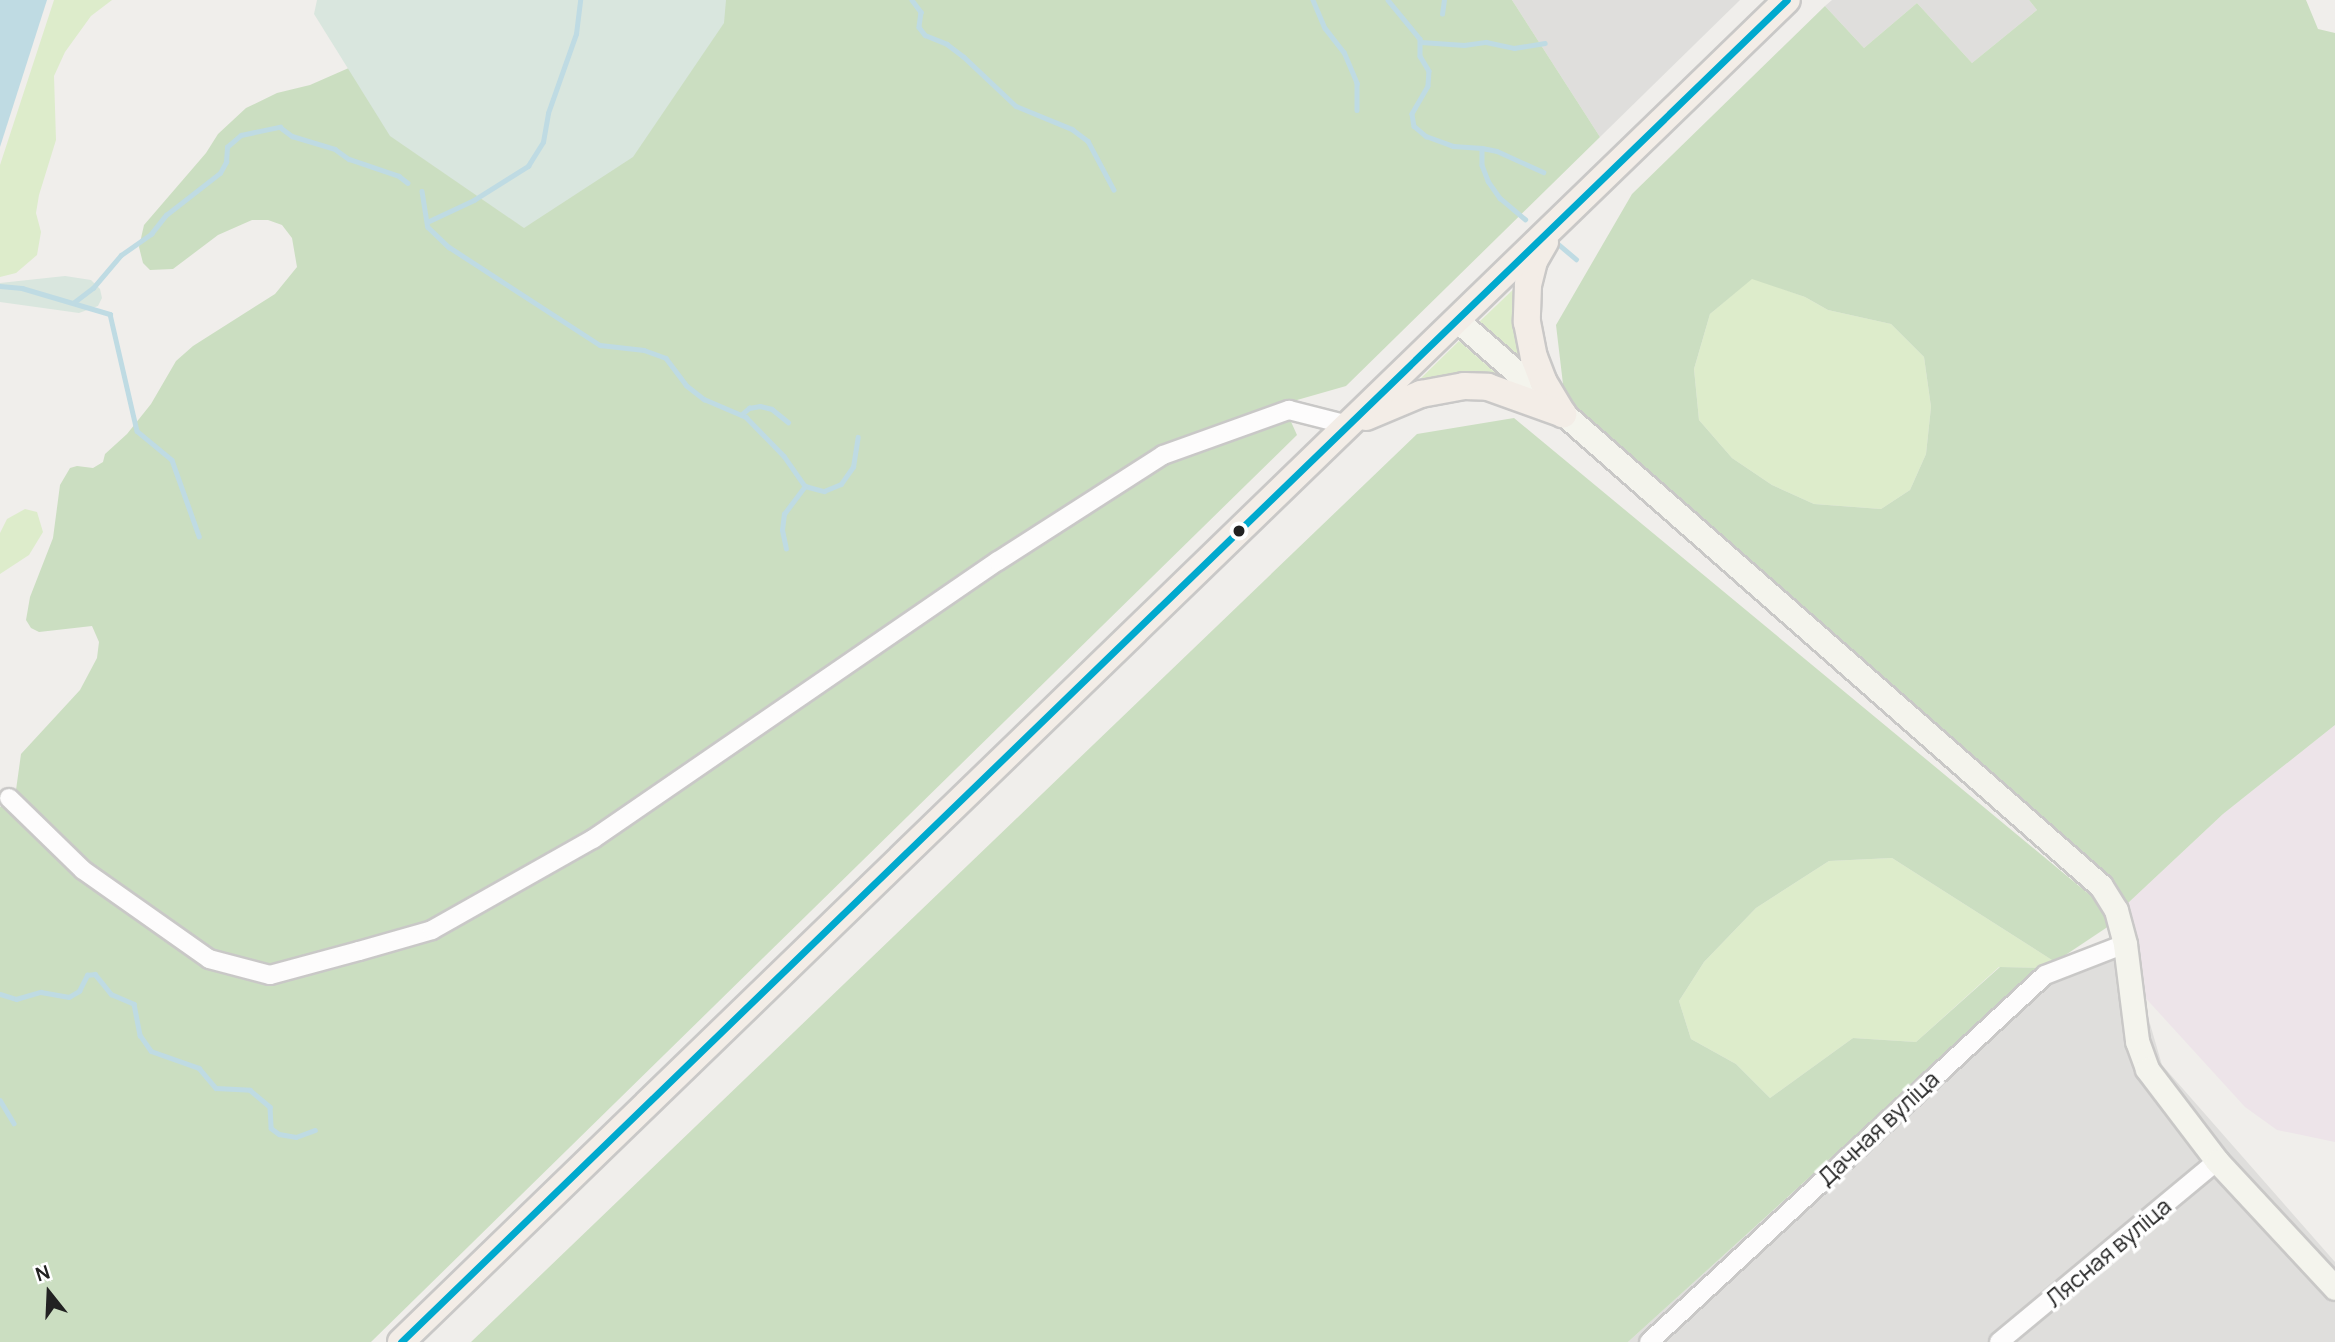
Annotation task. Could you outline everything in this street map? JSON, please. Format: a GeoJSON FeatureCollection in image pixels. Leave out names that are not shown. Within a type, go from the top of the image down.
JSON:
{"type":"FeatureCollection","features":[{"type":"Feature","properties":{"kind":"main road"},"geometry":{"type":"LineString","coordinates":[[401,1342],[1787,0]]}},
{"type":"Feature","properties":{"kind":"main road"},"geometry":{"type":"LineString","coordinates":[[1556,225],[1534,261],[1528,285],[1527,321],[1534,357],[1543,381],[1563,414]]}},
{"type":"Feature","properties":{"kind":"main road"},"geometry":{"type":"LineString","coordinates":[[1348,425],[1421,394],[1465,386],[1488,387],[1563,414]]}},
{"type":"Feature","properties":{"kind":"street"},"geometry":{"type":"LineString","coordinates":[[1457,320],[2086,869],[2110,898],[2125,944],[2141,1055],[2157,1086],[2217,1161],[2335,1288]]}},
{"type":"Feature","properties":{"kind":"street"},"geometry":{"type":"LineString","coordinates":[[9,799],[83,870],[209,959],[270,975],[359,951],[432,930],[593,839],[998,561],[1163,455],[1289,410],[1348,425]]}},
{"type":"Feature","properties":{"kind":"street","name":"Дачная вуліца"},"geometry":{"type":"LineString","coordinates":[[1649,1342],[2045,975],[2125,944]]}},
{"type":"Feature","properties":{"kind":"street","name":"Лясная вуліца"},"geometry":{"type":"LineString","coordinates":[[1999,1342],[2217,1161]]}},
{"type":"Feature","properties":{"kind":"shaded area"},"geometry":{"type":"Polygon","coordinates":[[[317,0],[726,0],[724,23],[633,157],[524,228],[390,136],[314,14],[317,0]]]}},
{"type":"Feature","properties":{"kind":"shaded area"},"geometry":{"type":"Polygon","coordinates":[[[1512,0],[1740,0],[1600,137],[1512,0]]]}},
{"type":"Feature","properties":{"kind":"shaded area"},"geometry":{"type":"Polygon","coordinates":[[[1832,0],[2029,0],[2037,10],[1972,63],[1917,3],[1864,48],[1825,6],[1832,0]]]}},
{"type":"Feature","properties":{"kind":"shaded area"},"geometry":{"type":"Polygon","coordinates":[[[65,276],[91,280],[100,289],[102,298],[98,306],[79,313],[0,302],[0,283],[65,276]]]}},
{"type":"Feature","properties":{"kind":"shaded area"},"geometry":{"type":"Polygon","coordinates":[[[2335,725],[2335,1142],[2277,1130],[2245,1107],[2141,993],[2128,903],[2223,814],[2335,725]]]}},
{"type":"Feature","properties":{"kind":"shaded area"},"geometry":{"type":"Polygon","coordinates":[[[2133,932],[2141,993],[2162,1065],[2335,1262],[2335,1342],[1628,1342],[2040,968],[2133,932]]]}},
{"type":"Feature","properties":{"kind":"green space"},"geometry":{"type":"Polygon","coordinates":[[[54,0],[112,0],[91,16],[65,52],[54,76],[56,140],[36,213],[41,232],[37,255],[16,273],[0,277],[0,165],[54,0]]]}},
{"type":"Feature","properties":{"kind":"green space"},"geometry":{"type":"Polygon","coordinates":[[[459,0],[1512,0],[1600,137],[1346,386],[1283,404],[1297,435],[371,1342],[0,1342],[0,807],[12,799],[16,790],[21,754],[80,690],[97,658],[99,642],[92,626],[39,632],[31,628],[26,620],[30,597],[53,538],[60,485],[70,468],[93,468],[103,462],[105,454],[127,434],[151,404],[176,361],[193,346],[275,294],[297,267],[292,238],[282,225],[268,220],[252,220],[218,235],[173,269],[150,270],[143,263],[139,247],[144,225],[206,153],[218,134],[246,108],[277,93],[310,85],[351,67],[459,0]]]}},
{"type":"Feature","properties":{"kind":"green space"},"geometry":{"type":"Polygon","coordinates":[[[2029,0],[2306,0],[2318,29],[2335,33],[2335,725],[2223,814],[2128,903],[2094,867],[1565,401],[1556,325],[1632,194],[1825,6],[1864,48],[1917,3],[1972,63],[2037,10],[2029,0]],[[1752,279],[1710,314],[1694,369],[1699,420],[1732,458],[1772,485],[1814,504],[1881,509],[1910,490],[1926,454],[1931,407],[1924,357],[1891,324],[1828,310],[1805,297],[1752,279]]]}},
{"type":"Feature","properties":{"kind":"green space"},"geometry":{"type":"Polygon","coordinates":[[[1752,278],[1805,297],[1828,310],[1891,324],[1924,357],[1931,407],[1926,454],[1910,490],[1881,509],[1814,504],[1772,485],[1732,458],[1699,420],[1694,369],[1710,314],[1752,278]]]}},
{"type":"Feature","properties":{"kind":"green space"},"geometry":{"type":"Polygon","coordinates":[[[1520,283],[1529,370],[1477,324],[1520,283]]]}},
{"type":"Feature","properties":{"kind":"green space"},"geometry":{"type":"Polygon","coordinates":[[[1459,341],[1506,382],[1417,382],[1459,341]]]}},
{"type":"Feature","properties":{"kind":"green space"},"geometry":{"type":"Polygon","coordinates":[[[1514,418],[2096,900],[2109,926],[2055,962],[1892,858],[1829,861],[1756,908],[1704,962],[1679,1001],[1691,1039],[1736,1064],[1770,1098],[1853,1038],[1916,1042],[2000,967],[2040,968],[1628,1342],[471,1342],[1417,434],[1514,418]]]}},
{"type":"Feature","properties":{"kind":"green space"},"geometry":{"type":"Polygon","coordinates":[[[25,509],[37,512],[43,532],[29,555],[0,574],[0,533],[7,519],[25,509]]]}},
{"type":"Feature","properties":{"kind":"green space"},"geometry":{"type":"Polygon","coordinates":[[[1892,858],[2055,962],[2040,968],[1999,967],[1916,1042],[1853,1038],[1770,1098],[1736,1064],[1691,1039],[1679,1001],[1704,962],[1756,908],[1829,861],[1892,858]]]}},
{"type":"Feature","properties":{"kind":"water"},"geometry":{"type":"Polygon","coordinates":[[[0,0],[47,0],[0,147],[0,0]]]}},
{"type":"Feature","properties":{"kind":"waterway"},"geometry":{"type":"LineString","coordinates":[[427,222],[474,200],[528,166],[543,142],[548,113],[576,34],[580,0]]}},
{"type":"Feature","properties":{"kind":"waterway"},"geometry":{"type":"LineString","coordinates":[[912,0],[921,12],[919,27],[925,35],[947,44],[964,57],[1016,106],[1072,129],[1088,141],[1114,190]]}},
{"type":"Feature","properties":{"kind":"waterway"},"geometry":{"type":"LineString","coordinates":[[1313,0],[1325,28],[1344,52],[1357,83],[1357,110]]}},
{"type":"Feature","properties":{"kind":"waterway"},"geometry":{"type":"LineString","coordinates":[[1388,0],[1420,39],[1420,56],[1429,71],[1428,86],[1412,114],[1414,126],[1426,136],[1453,146],[1482,148],[1482,165],[1488,181],[1500,198],[1525,219]]}},
{"type":"Feature","properties":{"kind":"waterway"},"geometry":{"type":"LineString","coordinates":[[1442,14],[1444,0]]}},
{"type":"Feature","properties":{"kind":"waterway"},"geometry":{"type":"LineString","coordinates":[[1421,42],[1464,45],[1486,42],[1514,48],[1545,43]]}},
{"type":"Feature","properties":{"kind":"waterway"},"geometry":{"type":"LineString","coordinates":[[73,303],[93,288],[121,255],[151,234],[166,215],[220,173],[226,162],[227,147],[241,135],[280,127],[292,136],[335,149],[349,159],[399,176],[408,183]]}},
{"type":"Feature","properties":{"kind":"waterway"},"geometry":{"type":"LineString","coordinates":[[1482,148],[1497,151],[1543,172]]}},
{"type":"Feature","properties":{"kind":"waterway"},"geometry":{"type":"LineString","coordinates":[[422,191],[428,227],[449,247],[600,345],[644,350],[666,358],[686,385],[704,399],[746,417],[784,456],[805,486],[824,491],[841,484],[853,467],[858,437]]}},
{"type":"Feature","properties":{"kind":"waterway"},"geometry":{"type":"LineString","coordinates":[[1557,243],[1576,259]]}},
{"type":"Feature","properties":{"kind":"waterway"},"geometry":{"type":"LineString","coordinates":[[0,286],[22,288],[110,314],[137,431],[172,460],[199,536]]}},
{"type":"Feature","properties":{"kind":"waterway"},"geometry":{"type":"LineString","coordinates":[[741,415],[749,408],[760,406],[772,409],[788,422]]}},
{"type":"Feature","properties":{"kind":"waterway"},"geometry":{"type":"LineString","coordinates":[[786,549],[782,530],[784,514],[805,486]]}},
{"type":"Feature","properties":{"kind":"waterway"},"geometry":{"type":"LineString","coordinates":[[0,994],[16,999],[41,992],[69,997],[79,991],[87,975],[95,974],[111,994],[134,1004],[140,1035],[151,1051],[199,1068],[216,1088],[250,1090],[270,1107],[271,1128],[279,1134],[296,1137],[315,1130]]}},
{"type":"Feature","properties":{"kind":"waterway"},"geometry":{"type":"LineString","coordinates":[[0,1100],[14,1123]]}},
{"type":"Feature","properties":{"kind":"transit line"},"geometry":{"type":"LineString","coordinates":[[401,1342],[1787,0]]}}]}
